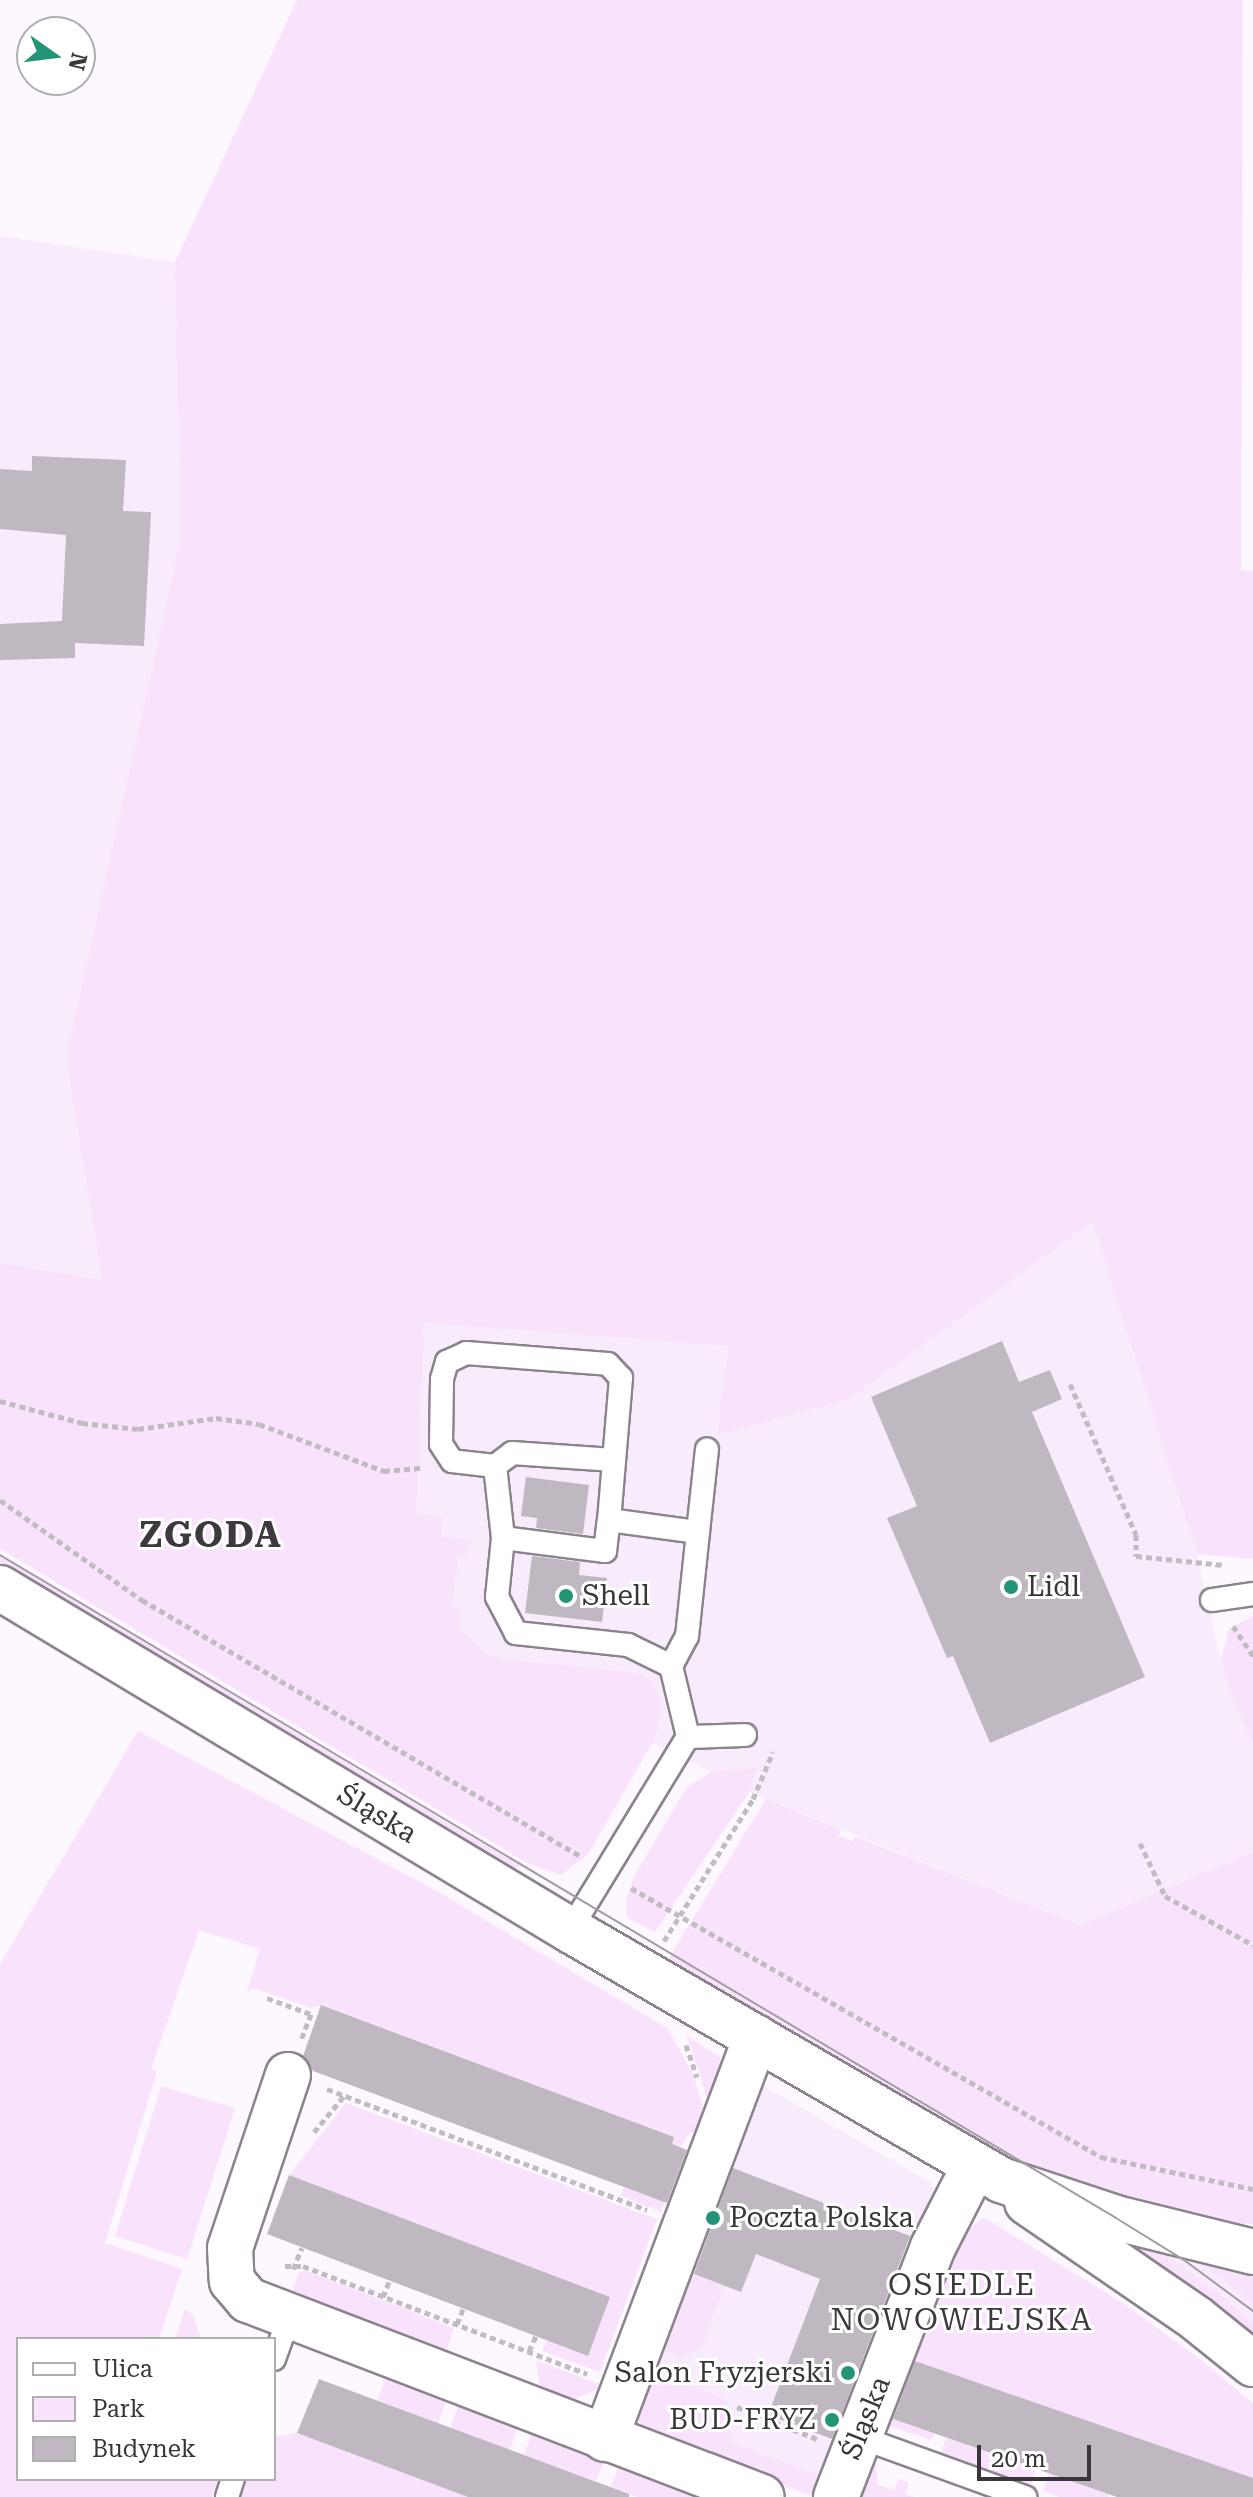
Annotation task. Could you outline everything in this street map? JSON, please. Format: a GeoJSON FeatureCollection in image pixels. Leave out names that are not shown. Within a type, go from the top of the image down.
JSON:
{"type":"FeatureCollection","features":[{"type":"Feature","properties":{"kind":"street","name":"Śląska"},"geometry":{"type":"LineString","coordinates":[[0,1588],[570,1930],[756,2037],[895,2122],[988,2173],[1116,2218],[1244,2248]]}},
{"type":"Feature","properties":{"kind":"street"},"geometry":{"type":"LineString","coordinates":[[605,2439],[756,2037]]}},
{"type":"Feature","properties":{"kind":"street"},"geometry":{"type":"LineString","coordinates":[[288,2075],[237,2224],[230,2267],[232,2281],[248,2300],[762,2497]]}},
{"type":"Feature","properties":{"kind":"street","name":"Śląska"},"geometry":{"type":"LineString","coordinates":[[836,2497],[933,2247],[988,2173]]}},
{"type":"Feature","properties":{"kind":"street"},"geometry":{"type":"LineString","coordinates":[[988,2173],[1045,2216],[1197,2319],[1253,2364]]}},
{"type":"Feature","properties":{"kind":"lane"},"geometry":{"type":"LineString","coordinates":[[503,1538],[605,1551],[609,1520],[621,1378],[608,1364],[466,1353],[447,1362],[442,1379],[441,1444],[452,1461],[495,1466],[512,1453],[614,1460]]}},
{"type":"Feature","properties":{"kind":"lane"},"geometry":{"type":"LineString","coordinates":[[570,1930],[688,1737],[671,1666],[687,1636],[707,1449]]}},
{"type":"Feature","properties":{"kind":"lane"},"geometry":{"type":"LineString","coordinates":[[495,1466],[503,1538],[497,1597],[516,1633],[628,1645],[671,1666]]}},
{"type":"Feature","properties":{"kind":"lane"},"geometry":{"type":"LineString","coordinates":[[609,1520],[698,1532]]}},
{"type":"Feature","properties":{"kind":"lane"},"geometry":{"type":"LineString","coordinates":[[1212,1600],[1253,1594]]}},
{"type":"Feature","properties":{"kind":"lane"},"geometry":{"type":"LineString","coordinates":[[688,1737],[745,1735]]}},
{"type":"Feature","properties":{"kind":"lane"},"geometry":{"type":"LineString","coordinates":[[276,2353],[289,2317]]}},
{"type":"Feature","properties":{"kind":"lane"},"geometry":{"type":"LineString","coordinates":[[859,2437],[1025,2497]]}},
{"type":"Feature","properties":{"kind":"path"},"geometry":{"type":"LineString","coordinates":[[1070,1384],[1136,1534],[1136,1556],[1237,1566]]}},
{"type":"Feature","properties":{"kind":"path"},"geometry":{"type":"LineString","coordinates":[[0,1401],[82,1423],[138,1429],[216,1418],[259,1424],[384,1471],[407,1471],[452,1461]]}},
{"type":"Feature","properties":{"kind":"path"},"geometry":{"type":"LineString","coordinates":[[645,1974],[753,1799],[775,1748]]}},
{"type":"Feature","properties":{"kind":"path"},"geometry":{"type":"LineString","coordinates":[[1140,1843],[1165,1896],[1253,1945]]}},
{"type":"Feature","properties":{"kind":"path"},"geometry":{"type":"LineString","coordinates":[[267,1998],[311,2014],[288,2075],[657,2213]]}},
{"type":"Feature","properties":{"kind":"path"},"geometry":{"type":"LineString","coordinates":[[308,2139],[344,2096]]}},
{"type":"Feature","properties":{"kind":"path"},"geometry":{"type":"LineString","coordinates":[[274,2263],[289,2268],[303,2266],[595,2376]]}},
{"type":"Feature","properties":{"kind":"path"},"geometry":{"type":"LineString","coordinates":[[383,2297],[389,2281]]}},
{"type":"Feature","properties":{"kind":"path"},"geometry":{"type":"LineString","coordinates":[[457,2324],[463,2309]]}},
{"type":"Feature","properties":{"kind":"path"},"geometry":{"type":"LineString","coordinates":[[529,2351],[536,2336]]}},
{"type":"Feature","properties":{"kind":"shaded area"},"geometry":{"type":"Polygon","coordinates":[[[0,236],[175,262],[181,538],[66,1057],[102,1281],[0,1263],[0,236]]]}},
{"type":"Feature","properties":{"kind":"shaded area"},"geometry":{"type":"Polygon","coordinates":[[[1092,1222],[1197,1554],[1225,1680],[1253,1744],[1253,1852],[1081,1925],[766,1799],[652,1743],[657,1732],[628,1672],[506,1659],[488,1654],[461,1630],[452,1608],[459,1555],[417,1515],[424,1323],[728,1346],[717,1434],[849,1399],[1092,1222]]]}},
{"type":"Feature","properties":{"kind":"shaded area"},"geometry":{"type":"Polygon","coordinates":[[[752,2079],[931,2183],[934,2194],[823,2491],[812,2497],[647,2433],[635,2412],[752,2079]]]}},
{"type":"Feature","properties":{"kind":"shaded area"},"geometry":{"type":"Polygon","coordinates":[[[971,2137],[1197,2258],[1253,2304],[1253,2323],[1220,2294],[1158,2249],[971,2137]]]}},
{"type":"Feature","properties":{"kind":"green space"},"geometry":{"type":"Polygon","coordinates":[[[297,0],[1243,0],[1241,570],[1253,571],[1253,1559],[1197,1554],[1092,1222],[849,1399],[717,1435],[728,1346],[424,1323],[417,1514],[443,1517],[441,1537],[470,1540],[467,1557],[459,1556],[452,1608],[461,1609],[461,1630],[488,1654],[506,1659],[640,1673],[650,1678],[661,1700],[657,1732],[652,1743],[589,1853],[561,1875],[527,1863],[0,1549],[0,1263],[102,1280],[66,1057],[181,538],[175,262],[297,0]]]}},
{"type":"Feature","properties":{"kind":"green space"},"geometry":{"type":"Polygon","coordinates":[[[0,1556],[521,1866],[513,1869],[484,1853],[31,1584],[0,1565],[0,1556]]]}},
{"type":"Feature","properties":{"kind":"green space"},"geometry":{"type":"Polygon","coordinates":[[[1253,1616],[1253,1744],[1225,1680],[1221,1659],[1229,1629],[1253,1616]]]}},
{"type":"Feature","properties":{"kind":"green space"},"geometry":{"type":"Polygon","coordinates":[[[138,1731],[435,1890],[667,2028],[693,2074],[707,2120],[703,2128],[689,2134],[683,2143],[661,2212],[621,2196],[624,2187],[652,2197],[674,2137],[322,2005],[311,2008],[253,1988],[247,1992],[260,1949],[199,1930],[151,2069],[156,2071],[156,2075],[105,2243],[182,2269],[160,2337],[16,2337],[16,2481],[217,2481],[212,2497],[0,2497],[0,1964],[138,1731]]]}},
{"type":"Feature","properties":{"kind":"green space"},"geometry":{"type":"Polygon","coordinates":[[[757,1768],[749,1793],[655,1932],[627,1918],[626,1902],[634,1876],[687,1787],[711,1772],[757,1768]]]}},
{"type":"Feature","properties":{"kind":"green space"},"geometry":{"type":"Polygon","coordinates":[[[766,1799],[841,1830],[839,1836],[853,1841],[855,1836],[1081,1925],[1253,1852],[1253,2224],[1226,2224],[1137,2201],[1020,2164],[977,2145],[667,1961],[766,1799]]]}},
{"type":"Feature","properties":{"kind":"green space"},"geometry":{"type":"Polygon","coordinates":[[[687,2036],[724,2060],[711,2112],[699,2072],[687,2036]]]}},
{"type":"Feature","properties":{"kind":"green space"},"geometry":{"type":"Polygon","coordinates":[[[161,2086],[235,2108],[187,2259],[115,2236],[161,2086]]]}},
{"type":"Feature","properties":{"kind":"green space"},"geometry":{"type":"Polygon","coordinates":[[[346,2103],[657,2219],[600,2372],[542,2351],[547,2340],[588,2356],[610,2297],[289,2175],[346,2103]]]}},
{"type":"Feature","properties":{"kind":"green space"},"geometry":{"type":"Polygon","coordinates":[[[983,2217],[1126,2305],[1200,2359],[1253,2403],[1253,2478],[920,2363],[899,2421],[934,2434],[931,2440],[889,2426],[964,2234],[983,2217]]]}},
{"type":"Feature","properties":{"kind":"green space"},"geometry":{"type":"Polygon","coordinates":[[[1133,2244],[1158,2249],[1220,2294],[1253,2323],[1253,2343],[1131,2251],[1133,2244]]]}},
{"type":"Feature","properties":{"kind":"green space"},"geometry":{"type":"Polygon","coordinates":[[[1197,2259],[1253,2274],[1253,2304],[1197,2259]]]}},
{"type":"Feature","properties":{"kind":"green space"},"geometry":{"type":"Polygon","coordinates":[[[305,2270],[454,2328],[447,2350],[292,2293],[299,2272],[305,2270]]]}},
{"type":"Feature","properties":{"kind":"green space"},"geometry":{"type":"Polygon","coordinates":[[[683,2270],[724,2286],[703,2343],[697,2351],[679,2357],[659,2348],[683,2270]]]}},
{"type":"Feature","properties":{"kind":"green space"},"geometry":{"type":"Polygon","coordinates":[[[185,2309],[193,2315],[200,2337],[176,2337],[185,2309]]]}},
{"type":"Feature","properties":{"kind":"green space"},"geometry":{"type":"Polygon","coordinates":[[[536,2360],[599,2384],[598,2389],[575,2399],[540,2387],[536,2360]]]}},
{"type":"Feature","properties":{"kind":"green space"},"geometry":{"type":"Polygon","coordinates":[[[660,2374],[721,2397],[726,2402],[732,2443],[820,2476],[817,2497],[643,2430],[635,2412],[647,2379],[660,2374]]]}},
{"type":"Feature","properties":{"kind":"green space"},"geometry":{"type":"Polygon","coordinates":[[[386,2379],[446,2402],[438,2423],[377,2400],[386,2379]]]}},
{"type":"Feature","properties":{"kind":"green space"},"geometry":{"type":"Polygon","coordinates":[[[458,2405],[517,2428],[510,2450],[450,2428],[458,2405]]]}},
{"type":"Feature","properties":{"kind":"green space"},"geometry":{"type":"Polygon","coordinates":[[[297,2433],[468,2497],[236,2497],[241,2481],[276,2481],[276,2437],[297,2433]]]}},
{"type":"Feature","properties":{"kind":"green space"},"geometry":{"type":"Polygon","coordinates":[[[532,2434],[604,2461],[596,2481],[524,2455],[532,2434]]]}},
{"type":"Feature","properties":{"kind":"green space"},"geometry":{"type":"Polygon","coordinates":[[[946,2438],[1036,2469],[1030,2487],[940,2456],[946,2438]]]}},
{"type":"Feature","properties":{"kind":"green space"},"geometry":{"type":"Polygon","coordinates":[[[875,2456],[878,2485],[894,2490],[899,2479],[909,2483],[905,2494],[913,2497],[851,2497],[875,2456]]]}},
{"type":"Feature","properties":{"kind":"green space"},"geometry":{"type":"Polygon","coordinates":[[[619,2465],[693,2492],[691,2497],[637,2497],[611,2487],[619,2465]]]}},
{"type":"Feature","properties":{"kind":"green space"},"geometry":{"type":"Polygon","coordinates":[[[1049,2473],[1109,2494],[1108,2497],[1059,2497],[1043,2491],[1049,2473]]]}},
{"type":"Feature","properties":{"kind":"building"},"geometry":{"type":"Polygon","coordinates":[[[32,456],[126,460],[123,511],[151,512],[144,646],[75,643],[75,658],[0,660],[0,624],[62,621],[66,535],[0,529],[0,469],[32,471],[32,456]]]}},
{"type":"Feature","properties":{"kind":"building","name":"Lidl"},"geometry":{"type":"Polygon","coordinates":[[[1002,1341],[1019,1382],[1050,1370],[1062,1399],[1032,1412],[1145,1677],[990,1743],[953,1656],[947,1658],[887,1518],[917,1506],[871,1397],[1002,1341]]]}},
{"type":"Feature","properties":{"kind":"building"},"geometry":{"type":"Polygon","coordinates":[[[526,1477],[589,1485],[583,1534],[536,1528],[537,1518],[521,1516],[526,1477]]]}},
{"type":"Feature","properties":{"kind":"building","name":"Shell"},"geometry":{"type":"Polygon","coordinates":[[[532,1556],[580,1562],[579,1575],[607,1578],[602,1622],[525,1613],[532,1556]]]}},
{"type":"Feature","properties":{"kind":"building"},"geometry":{"type":"Polygon","coordinates":[[[321,2005],[674,2137],[672,2144],[687,2150],[667,2203],[313,2071],[303,2056],[321,2005]]]}},
{"type":"Feature","properties":{"kind":"building"},"geometry":{"type":"Polygon","coordinates":[[[733,2168],[910,2236],[832,2439],[768,2415],[820,2279],[756,2254],[741,2292],[694,2274],[733,2168]]]}},
{"type":"Feature","properties":{"kind":"building"},"geometry":{"type":"Polygon","coordinates":[[[289,2175],[610,2297],[588,2356],[267,2234],[289,2175]]]}},
{"type":"Feature","properties":{"kind":"building"},"geometry":{"type":"Polygon","coordinates":[[[915,2361],[1253,2478],[1253,2497],[1117,2497],[893,2419],[915,2361]]]}},
{"type":"Feature","properties":{"kind":"building"},"geometry":{"type":"Polygon","coordinates":[[[319,2379],[629,2494],[629,2497],[468,2497],[297,2433],[319,2379]]]}},
{"type":"Feature","properties":{"kind":"tram line"},"geometry":{"type":"LineString","coordinates":[[0,1555],[1116,2218],[1184,2260],[1253,2311]]}},
{"type":"Feature","properties":{"kind":"place","name":"Lidl"},"geometry":{"type":"Point","coordinates":[1011,1587]}},
{"type":"Feature","properties":{"kind":"place","name":"Shell"},"geometry":{"type":"Point","coordinates":[566,1596]}},
{"type":"Feature","properties":{"kind":"place","name":"Poczta Polska"},"geometry":{"type":"Point","coordinates":[713,2218]}},
{"type":"Feature","properties":{"kind":"place","name":"Salon Fryzjerski"},"geometry":{"type":"Point","coordinates":[848,2373]}},
{"type":"Feature","properties":{"kind":"place","name":"BUD-FRYZ"},"geometry":{"type":"Point","coordinates":[832,2420]}},
{"type":"Feature","properties":{"kind":"district","name":"ZGODA"},"geometry":{"type":"Point","coordinates":[211,1536]}},
{"type":"Feature","properties":{"kind":"district","name":"OSIEDLE NOWOWIEJSKA"},"geometry":{"type":"Point","coordinates":[962,2302]}}]}
